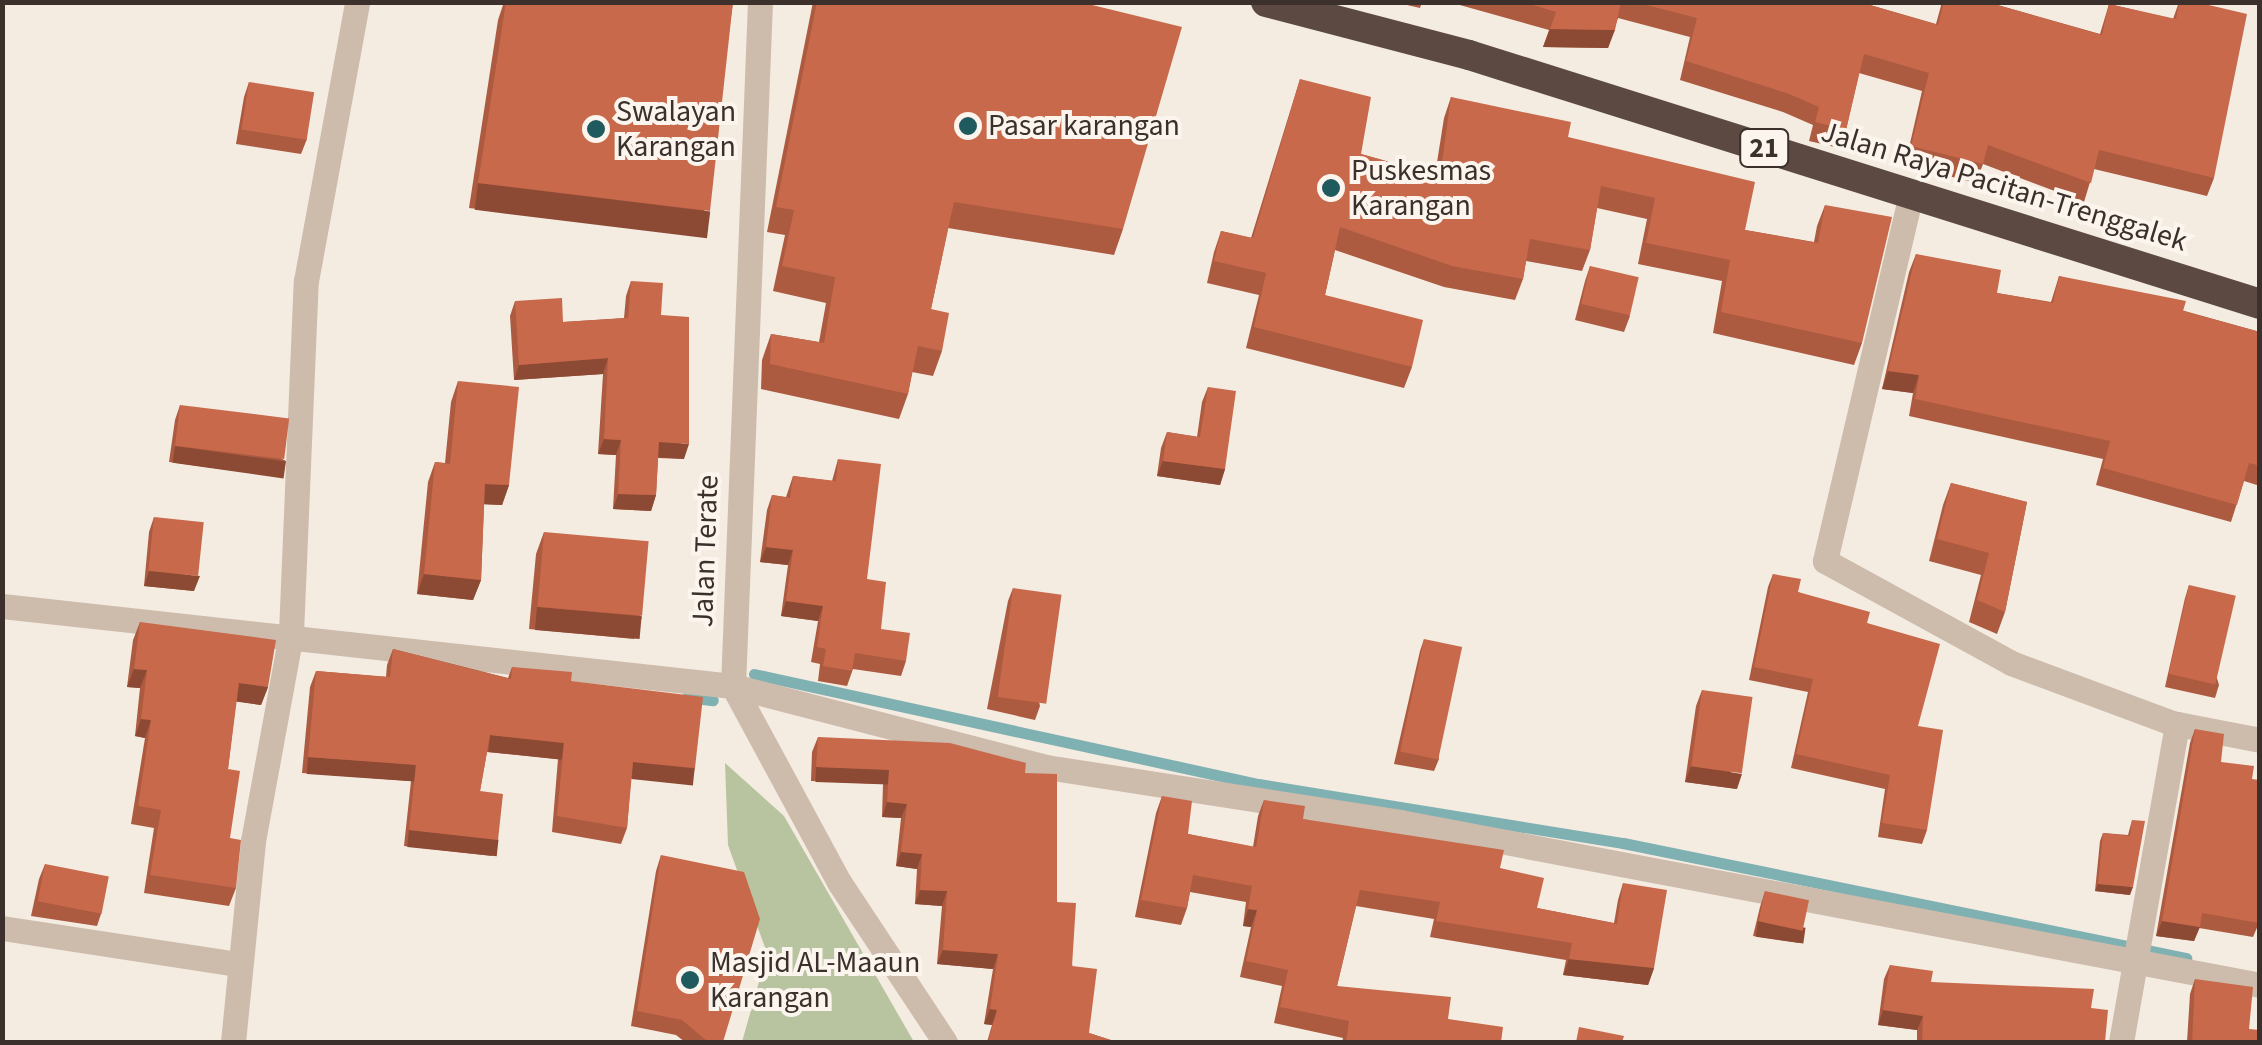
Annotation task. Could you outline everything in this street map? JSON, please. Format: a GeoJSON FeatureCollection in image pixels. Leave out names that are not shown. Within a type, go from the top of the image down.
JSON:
{"type":"FeatureCollection","features":[{"type":"Feature","properties":{"kind":"highway","name":"Jalan Raya Pacitan-Trenggalek"},"geometry":{"type":"LineString","coordinates":[[1266,2],[1469,55],[2260,304]]}},
{"type":"Feature","properties":{"kind":"street"},"geometry":{"type":"LineString","coordinates":[[233,1042],[238,964],[291,632],[306,281],[357,2]]}},
{"type":"Feature","properties":{"kind":"street","name":"Jalan Terate"},"geometry":{"type":"LineString","coordinates":[[733,686],[760,2]]}},
{"type":"Feature","properties":{"kind":"street"},"geometry":{"type":"LineString","coordinates":[[1911,194],[1825,561],[2012,663],[2176,724],[2260,740]]}},
{"type":"Feature","properties":{"kind":"street"},"geometry":{"type":"LineString","coordinates":[[2,606],[291,632],[733,686],[1046,767],[2132,946],[2260,985]]}},
{"type":"Feature","properties":{"kind":"street"},"geometry":{"type":"LineString","coordinates":[[733,686],[839,882],[945,1042]]}},
{"type":"Feature","properties":{"kind":"street"},"geometry":{"type":"LineString","coordinates":[[2121,1042],[2132,946],[2160,847],[2176,724]]}},
{"type":"Feature","properties":{"kind":"street"},"geometry":{"type":"LineString","coordinates":[[2,928],[238,964]]}},
{"type":"Feature","properties":{"kind":"green space"},"geometry":{"type":"Polygon","coordinates":[[[725,763],[784,816],[914,1042],[742,1042],[767,953],[728,845],[725,763]]]}},
{"type":"Feature","properties":{"kind":"building","name":"Swalayan Karangan"},"geometry":{"type":"Polygon","coordinates":[[[506,2],[733,2],[710,211],[478,183],[506,2]]]}},
{"type":"Feature","properties":{"kind":"building","name":"Pasar karangan"},"geometry":{"type":"Polygon","coordinates":[[[817,2],[1080,2],[1182,27],[1123,229],[954,202],[931,309],[949,313],[942,351],[918,346],[908,394],[770,364],[771,334],[824,343],[835,277],[782,266],[794,210],[776,207],[817,2]]]}},
{"type":"Feature","properties":{"kind":"building"},"geometry":{"type":"Polygon","coordinates":[[[1523,2],[1621,2],[1615,30],[1550,29],[1556,12],[1523,2]]]}},
{"type":"Feature","properties":{"kind":"building"},"geometry":{"type":"Polygon","coordinates":[[[1635,2],[1871,2],[1870,5],[1938,25],[1944,2],[1987,2],[2102,35],[2109,4],[2176,19],[2179,2],[2247,14],[2214,178],[2099,150],[2091,183],[1988,145],[1983,164],[1911,146],[1929,73],[1864,54],[1846,130],[1815,122],[1819,107],[1686,61],[1697,18],[1635,2]]]}},
{"type":"Feature","properties":{"kind":"building"},"geometry":{"type":"Polygon","coordinates":[[[1300,79],[1371,97],[1361,154],[1440,176],[1451,97],[1571,122],[1568,137],[1755,182],[1745,230],[1818,243],[1825,205],[1892,217],[1862,343],[1721,312],[1730,260],[1646,243],[1655,198],[1601,186],[1590,250],[1530,239],[1523,279],[1452,266],[1340,227],[1325,295],[1423,320],[1412,367],[1254,327],[1266,273],[1214,261],[1221,231],[1253,238],[1300,79]]]}},
{"type":"Feature","properties":{"kind":"building"},"geometry":{"type":"Polygon","coordinates":[[[249,82],[314,92],[307,140],[241,129],[249,82]]]}},
{"type":"Feature","properties":{"kind":"building"},"geometry":{"type":"Polygon","coordinates":[[[1916,254],[2001,270],[1997,293],[2053,303],[2059,276],[2186,301],[2183,311],[2260,332],[2260,466],[2249,463],[2237,505],[2103,468],[2110,441],[1915,399],[1919,375],[1888,371],[1916,254]]]}},
{"type":"Feature","properties":{"kind":"building"},"geometry":{"type":"Polygon","coordinates":[[[1590,266],[1639,277],[1630,315],[1581,304],[1590,266]]]}},
{"type":"Feature","properties":{"kind":"building"},"geometry":{"type":"Polygon","coordinates":[[[631,281],[663,283],[661,315],[689,317],[689,444],[659,442],[656,495],[618,494],[621,440],[604,439],[608,358],[519,365],[515,301],[562,298],[563,322],[628,318],[631,281]]]}},
{"type":"Feature","properties":{"kind":"building"},"geometry":{"type":"Polygon","coordinates":[[[458,381],[519,387],[509,485],[485,484],[481,580],[424,574],[435,462],[450,464],[458,381]]]}},
{"type":"Feature","properties":{"kind":"building"},"geometry":{"type":"Polygon","coordinates":[[[1208,387],[1236,391],[1225,469],[1163,461],[1167,432],[1200,437],[1208,387]]]}},
{"type":"Feature","properties":{"kind":"building"},"geometry":{"type":"Polygon","coordinates":[[[180,405],[289,418],[284,459],[175,446],[180,405]]]}},
{"type":"Feature","properties":{"kind":"building"},"geometry":{"type":"Polygon","coordinates":[[[838,459],[881,464],[867,579],[886,582],[881,629],[910,633],[906,661],[855,653],[852,671],[823,666],[826,649],[817,647],[823,606],[786,601],[793,550],[766,547],[772,495],[790,498],[793,476],[836,481],[838,459]]]}},
{"type":"Feature","properties":{"kind":"building"},"geometry":{"type":"Polygon","coordinates":[[[1951,483],[2027,502],[2005,612],[1977,600],[1989,553],[1937,539],[1951,483]]]}},
{"type":"Feature","properties":{"kind":"building"},"geometry":{"type":"Polygon","coordinates":[[[154,517],[204,522],[198,576],[148,571],[154,517]]]}},
{"type":"Feature","properties":{"kind":"building"},"geometry":{"type":"Polygon","coordinates":[[[544,532],[649,541],[642,616],[537,607],[544,532]]]}},
{"type":"Feature","properties":{"kind":"building"},"geometry":{"type":"Polygon","coordinates":[[[1773,574],[1801,579],[1798,592],[1870,612],[1867,623],[1940,644],[1918,726],[1943,730],[1927,830],[1882,823],[1890,775],[1796,754],[1813,679],[1754,667],[1773,574]]]}},
{"type":"Feature","properties":{"kind":"building"},"geometry":{"type":"Polygon","coordinates":[[[2189,585],[2236,596],[2215,684],[2169,674],[2189,585]]]}},
{"type":"Feature","properties":{"kind":"building"},"geometry":{"type":"Polygon","coordinates":[[[1013,588],[1062,595],[1046,704],[998,697],[1013,588]]]}},
{"type":"Feature","properties":{"kind":"building"},"geometry":{"type":"Polygon","coordinates":[[[140,622],[276,640],[268,687],[239,683],[228,769],[240,771],[230,838],[241,840],[236,888],[150,875],[161,810],[138,806],[151,720],[141,719],[147,670],[134,669],[140,622]]]}},
{"type":"Feature","properties":{"kind":"building"},"geometry":{"type":"Polygon","coordinates":[[[1424,639],[1462,647],[1438,760],[1400,751],[1424,639]]]}},
{"type":"Feature","properties":{"kind":"building"},"geometry":{"type":"Polygon","coordinates":[[[393,649],[511,679],[512,667],[572,672],[571,681],[703,697],[695,768],[633,762],[627,828],[557,816],[564,743],[490,735],[480,791],[503,794],[498,840],[409,830],[416,765],[308,757],[316,671],[390,677],[393,649]]]}},
{"type":"Feature","properties":{"kind":"building"},"geometry":{"type":"Polygon","coordinates":[[[1702,690],[1753,697],[1742,773],[1691,766],[1702,690]]]}},
{"type":"Feature","properties":{"kind":"building"},"geometry":{"type":"Polygon","coordinates":[[[2195,729],[2224,734],[2221,762],[2254,766],[2252,779],[2260,780],[2259,923],[2202,913],[2200,927],[2162,921],[2195,729]]]}},
{"type":"Feature","properties":{"kind":"building"},"geometry":{"type":"Polygon","coordinates":[[[818,737],[950,743],[1026,763],[1025,773],[1057,774],[1057,902],[1076,903],[1072,966],[1097,969],[1089,1033],[1117,1042],[988,1042],[997,1010],[990,1009],[998,954],[943,950],[947,891],[920,890],[922,854],[901,852],[907,804],[887,802],[889,770],[816,767],[818,737]]]}},
{"type":"Feature","properties":{"kind":"building"},"geometry":{"type":"Polygon","coordinates":[[[1162,796],[1192,801],[1188,834],[1256,847],[1264,800],[1305,806],[1303,819],[1504,850],[1500,868],[1544,878],[1537,908],[1617,924],[1623,883],[1667,890],[1654,968],[1569,959],[1572,943],[1436,921],[1440,902],[1360,890],[1337,986],[1451,997],[1448,1019],[1503,1027],[1501,1042],[1346,1042],[1349,1021],[1280,1007],[1288,970],[1246,961],[1257,910],[1248,909],[1252,886],[1193,875],[1187,908],[1141,900],[1162,796]]]}},
{"type":"Feature","properties":{"kind":"building"},"geometry":{"type":"Polygon","coordinates":[[[2132,820],[2145,821],[2133,887],[2098,884],[2103,833],[2130,836],[2132,820]]]}},
{"type":"Feature","properties":{"kind":"building","name":"Masjid AL-Maaun Karangan"},"geometry":{"type":"Polygon","coordinates":[[[661,855],[744,872],[760,919],[723,1042],[708,1042],[682,1020],[637,1011],[661,855]]]}},
{"type":"Feature","properties":{"kind":"building"},"geometry":{"type":"Polygon","coordinates":[[[45,864],[109,876],[102,914],[38,901],[45,864]]]}},
{"type":"Feature","properties":{"kind":"building"},"geometry":{"type":"Polygon","coordinates":[[[1765,891],[1809,900],[1803,931],[1759,921],[1765,891]]]}},
{"type":"Feature","properties":{"kind":"building"},"geometry":{"type":"Polygon","coordinates":[[[1890,965],[1933,971],[1931,982],[2094,989],[2091,1008],[2108,1010],[2105,1042],[1922,1042],[1923,1016],[1883,1010],[1890,965]]]}},
{"type":"Feature","properties":{"kind":"building"},"geometry":{"type":"Polygon","coordinates":[[[2195,979],[2253,987],[2249,1029],[2260,1030],[2260,1042],[2192,1042],[2195,979]]]}},
{"type":"Feature","properties":{"kind":"building"},"geometry":{"type":"Polygon","coordinates":[[[1579,1027],[1624,1036],[1622,1042],[1576,1042],[1579,1027]]]}},
{"type":"Feature","properties":{"kind":"waterway"},"geometry":{"type":"LineString","coordinates":[[754,674],[1258,784],[1623,843],[2186,958]]}},
{"type":"Feature","properties":{"kind":"waterway"},"geometry":{"type":"LineString","coordinates":[[687,697],[713,700]]}},
{"type":"Feature","properties":{"kind":"place","name":"Pasar karangan"},"geometry":{"type":"Point","coordinates":[968,126]}},
{"type":"Feature","properties":{"kind":"place","name":"Swalayan Karangan"},"geometry":{"type":"Point","coordinates":[596,129]}},
{"type":"Feature","properties":{"kind":"place","name":"Puskesmas Karangan"},"geometry":{"type":"Point","coordinates":[1331,188]}},
{"type":"Feature","properties":{"kind":"place","name":"Masjid AL-Maaun Karangan"},"geometry":{"type":"Point","coordinates":[690,980]}}]}
